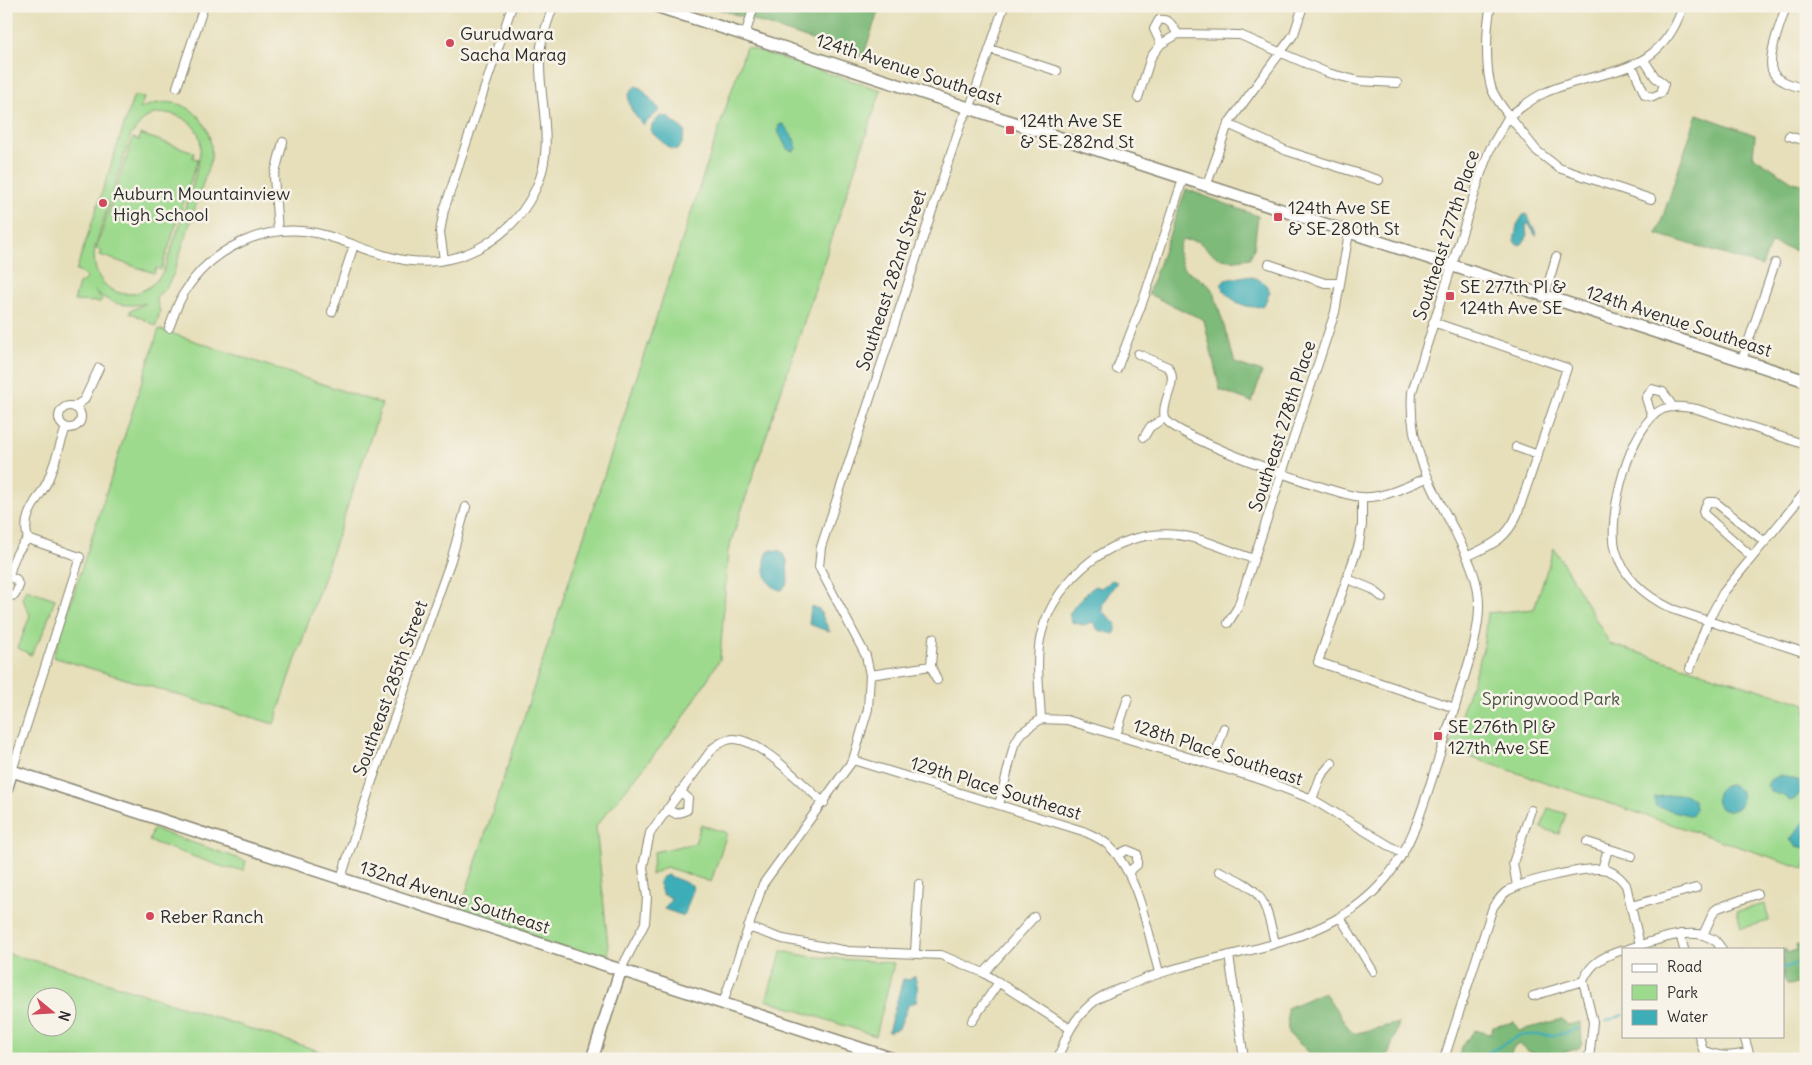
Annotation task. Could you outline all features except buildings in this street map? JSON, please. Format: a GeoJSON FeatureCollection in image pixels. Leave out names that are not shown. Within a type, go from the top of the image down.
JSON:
{"type":"FeatureCollection","features":[{"type":"Feature","properties":{"kind":"street"},"geometry":{"type":"LineString","coordinates":[[177,87],[204,6]]}},
{"type":"Feature","properties":{"kind":"street"},"geometry":{"type":"LineString","coordinates":[[444,260],[440,232],[444,210],[512,6]]}},
{"type":"Feature","properties":{"kind":"street"},"geometry":{"type":"LineString","coordinates":[[169,328],[184,293],[209,263],[242,242],[278,231],[316,233],[410,261],[444,260],[469,254],[506,229],[520,214],[537,187],[546,144],[541,46],[553,6]]}},
{"type":"Feature","properties":{"kind":"street","name":"124th Avenue Southeast"},"geometry":{"type":"LineString","coordinates":[[656,6],[970,107],[1206,187],[1806,381]]}},
{"type":"Feature","properties":{"kind":"street"},"geometry":{"type":"LineString","coordinates":[[744,35],[754,6]]}},
{"type":"Feature","properties":{"kind":"street","name":"Southeast 282nd Street"},"geometry":{"type":"LineString","coordinates":[[870,675],[860,643],[819,567],[821,547],[962,120],[970,107],[1004,6]]}},
{"type":"Feature","properties":{"kind":"street"},"geometry":{"type":"LineString","coordinates":[[1206,187],[1228,124],[1294,34],[1303,6]]}},
{"type":"Feature","properties":{"kind":"street"},"geometry":{"type":"LineString","coordinates":[[1491,6],[1488,45],[1489,75],[1492,90],[1536,151],[1559,168],[1650,199]]}},
{"type":"Feature","properties":{"kind":"street"},"geometry":{"type":"LineString","coordinates":[[1510,116],[1544,93],[1613,73],[1644,60],[1658,48],[1671,32],[1683,6]]}},
{"type":"Feature","properties":{"kind":"street"},"geometry":{"type":"LineString","coordinates":[[1786,6],[1771,55],[1770,65],[1773,74],[1780,79],[1806,89]]}},
{"type":"Feature","properties":{"kind":"street"},"geometry":{"type":"LineString","coordinates":[[1161,44],[1154,29],[1159,20],[1165,19],[1169,21],[1178,34]]}},
{"type":"Feature","properties":{"kind":"street"},"geometry":{"type":"LineString","coordinates":[[1138,98],[1151,57],[1169,37],[1178,34],[1240,35],[1320,70],[1359,81],[1397,83]]}},
{"type":"Feature","properties":{"kind":"street"},"geometry":{"type":"LineString","coordinates":[[990,48],[1057,70]]}},
{"type":"Feature","properties":{"kind":"street"},"geometry":{"type":"LineString","coordinates":[[1632,65],[1646,94],[1653,97],[1661,93],[1664,84],[1655,77],[1644,60]]}},
{"type":"Feature","properties":{"kind":"street","name":"Southeast 277th Place"},"geometry":{"type":"LineString","coordinates":[[1069,1028],[1092,1003],[1160,972],[1304,936],[1340,917],[1373,892],[1387,877],[1403,854],[1420,816],[1455,708],[1473,648],[1479,620],[1479,592],[1468,556],[1427,478],[1412,435],[1410,413],[1412,392],[1490,149],[1510,116]]}},
{"type":"Feature","properties":{"kind":"street"},"geometry":{"type":"LineString","coordinates":[[1228,124],[1287,151],[1379,180]]}},
{"type":"Feature","properties":{"kind":"street"},"geometry":{"type":"LineString","coordinates":[[1789,136],[1806,141]]}},
{"type":"Feature","properties":{"kind":"street"},"geometry":{"type":"LineString","coordinates":[[278,231],[274,176],[283,142]]}},
{"type":"Feature","properties":{"kind":"street"},"geometry":{"type":"LineString","coordinates":[[1118,369],[1145,295],[1183,179]]}},
{"type":"Feature","properties":{"kind":"street","name":"Southeast 278th Place"},"geometry":{"type":"LineString","coordinates":[[1228,623],[1238,607],[1335,312],[1349,233]]}},
{"type":"Feature","properties":{"kind":"street"},"geometry":{"type":"LineString","coordinates":[[332,312],[354,245]]}},
{"type":"Feature","properties":{"kind":"street"},"geometry":{"type":"LineString","coordinates":[[1544,295],[1556,257]]}},
{"type":"Feature","properties":{"kind":"street"},"geometry":{"type":"LineString","coordinates":[[1742,360],[1775,263]]}},
{"type":"Feature","properties":{"kind":"street"},"geometry":{"type":"LineString","coordinates":[[1269,264],[1324,282],[1339,283]]}},
{"type":"Feature","properties":{"kind":"street"},"geometry":{"type":"LineString","coordinates":[[1433,322],[1567,368],[1538,455],[1510,530],[1499,541],[1468,556]]}},
{"type":"Feature","properties":{"kind":"street"},"geometry":{"type":"LineString","coordinates":[[1138,354],[1162,363],[1172,371],[1164,408],[1165,418],[1173,427],[1233,456],[1362,497],[1396,490],[1427,478]]}},
{"type":"Feature","properties":{"kind":"street"},"geometry":{"type":"LineString","coordinates":[[74,407],[80,415],[80,422],[76,427],[66,427],[60,420],[60,414],[67,407],[74,407],[84,400],[99,368]]}},
{"type":"Feature","properties":{"kind":"street"},"geometry":{"type":"LineString","coordinates":[[1652,417],[1646,398],[1652,389],[1662,392],[1673,407]]}},
{"type":"Feature","properties":{"kind":"street"},"geometry":{"type":"LineString","coordinates":[[1806,445],[1697,409],[1673,407],[1662,410],[1652,417],[1636,440],[1616,501],[1612,522],[1616,552],[1626,572],[1640,589],[1654,600],[1672,609],[1806,653]]}},
{"type":"Feature","properties":{"kind":"street"},"geometry":{"type":"LineString","coordinates":[[1144,436],[1150,427],[1165,418]]}},
{"type":"Feature","properties":{"kind":"street"},"geometry":{"type":"LineString","coordinates":[[28,538],[26,532],[29,512],[38,494],[47,483],[66,427]]}},
{"type":"Feature","properties":{"kind":"street"},"geometry":{"type":"LineString","coordinates":[[1516,447],[1538,455]]}},
{"type":"Feature","properties":{"kind":"street"},"geometry":{"type":"LineString","coordinates":[[1690,669],[1708,621],[1723,593],[1806,491]]}},
{"type":"Feature","properties":{"kind":"street"},"geometry":{"type":"LineString","coordinates":[[1362,497],[1362,525],[1359,544],[1318,662],[1455,708]]}},
{"type":"Feature","properties":{"kind":"street"},"geometry":{"type":"LineString","coordinates":[[1752,557],[1704,514],[1703,511],[1708,502],[1715,502],[1764,542]]}},
{"type":"Feature","properties":{"kind":"street","name":"Southeast 285th Street"},"geometry":{"type":"LineString","coordinates":[[341,878],[372,781],[451,560],[466,507]]}},
{"type":"Feature","properties":{"kind":"street"},"geometry":{"type":"LineString","coordinates":[[999,804],[1014,745],[1021,733],[1041,719],[1041,635],[1057,601],[1068,584],[1098,554],[1114,545],[1150,535],[1179,535],[1254,559]]}},
{"type":"Feature","properties":{"kind":"street"},"geometry":{"type":"LineString","coordinates":[[6,790],[9,770],[80,557],[28,538]]}},
{"type":"Feature","properties":{"kind":"street"},"geometry":{"type":"LineString","coordinates":[[6,598],[15,596],[19,590],[16,580],[8,577],[19,548],[28,538]]}},
{"type":"Feature","properties":{"kind":"street"},"geometry":{"type":"LineString","coordinates":[[1348,579],[1372,589],[1383,598]]}},
{"type":"Feature","properties":{"kind":"street"},"geometry":{"type":"LineString","coordinates":[[933,638],[931,666],[937,680]]}},
{"type":"Feature","properties":{"kind":"street"},"geometry":{"type":"LineString","coordinates":[[723,1003],[763,884],[824,803],[852,760],[868,709],[870,675],[931,666]]}},
{"type":"Feature","properties":{"kind":"street"},"geometry":{"type":"LineString","coordinates":[[1116,735],[1128,698]]}},
{"type":"Feature","properties":{"kind":"street","name":"128th Place Southeast"},"geometry":{"type":"LineString","coordinates":[[1041,719],[1067,720],[1265,780],[1312,799],[1403,854]]}},
{"type":"Feature","properties":{"kind":"street"},"geometry":{"type":"LineString","coordinates":[[1212,765],[1224,728]]}},
{"type":"Feature","properties":{"kind":"street"},"geometry":{"type":"LineString","coordinates":[[592,1059],[621,969],[644,923],[647,897],[642,867],[646,843],[650,833],[713,748],[721,742],[733,739],[755,746],[824,803]]}},
{"type":"Feature","properties":{"kind":"street","name":"129th Place Southeast"},"geometry":{"type":"LineString","coordinates":[[852,760],[1083,831],[1109,845],[1119,857]]}},
{"type":"Feature","properties":{"kind":"street"},"geometry":{"type":"LineString","coordinates":[[1312,799],[1321,776],[1332,763]]}},
{"type":"Feature","properties":{"kind":"street","name":"132nd Avenue Southeast"},"geometry":{"type":"LineString","coordinates":[[9,770],[893,1059]]}},
{"type":"Feature","properties":{"kind":"street"},"geometry":{"type":"LineString","coordinates":[[667,809],[676,814],[687,810],[688,798],[680,791]]}},
{"type":"Feature","properties":{"kind":"street"},"geometry":{"type":"LineString","coordinates":[[1517,886],[1513,863],[1531,810]]}},
{"type":"Feature","properties":{"kind":"street"},"geometry":{"type":"LineString","coordinates":[[1587,842],[1632,856]]}},
{"type":"Feature","properties":{"kind":"street"},"geometry":{"type":"LineString","coordinates":[[1602,869],[1608,849]]}},
{"type":"Feature","properties":{"kind":"street"},"geometry":{"type":"LineString","coordinates":[[1128,872],[1137,865],[1137,854],[1127,850],[1119,857],[1128,872],[1160,972]]}},
{"type":"Feature","properties":{"kind":"street"},"geometry":{"type":"LineString","coordinates":[[1444,1059],[1493,907],[1504,893],[1517,886],[1576,871],[1602,869],[1621,878],[1626,885],[1640,945]]}},
{"type":"Feature","properties":{"kind":"street"},"geometry":{"type":"LineString","coordinates":[[1219,871],[1247,883],[1259,894],[1266,906],[1275,943]]}},
{"type":"Feature","properties":{"kind":"street"},"geometry":{"type":"LineString","coordinates":[[915,952],[919,884]]}},
{"type":"Feature","properties":{"kind":"street"},"geometry":{"type":"LineString","coordinates":[[1631,906],[1696,888]]}},
{"type":"Feature","properties":{"kind":"street"},"geometry":{"type":"LineString","coordinates":[[1704,935],[1714,911],[1757,894]]}},
{"type":"Feature","properties":{"kind":"street"},"geometry":{"type":"LineString","coordinates":[[984,973],[1034,917]]}},
{"type":"Feature","properties":{"kind":"street"},"geometry":{"type":"LineString","coordinates":[[1340,917],[1374,971]]}},
{"type":"Feature","properties":{"kind":"street"},"geometry":{"type":"LineString","coordinates":[[748,927],[783,939],[848,951],[915,952],[941,955],[984,973],[1069,1028],[1058,1059]]}},
{"type":"Feature","properties":{"kind":"street"},"geometry":{"type":"LineString","coordinates":[[1631,948],[1680,934],[1692,933],[1704,935],[1715,940],[1721,948]]}},
{"type":"Feature","properties":{"kind":"street"},"geometry":{"type":"LineString","coordinates":[[1680,934],[1684,948]]}},
{"type":"Feature","properties":{"kind":"street"},"geometry":{"type":"LineString","coordinates":[[1589,1059],[1593,1022],[1583,982],[1593,964],[1604,956],[1622,950]]}},
{"type":"Feature","properties":{"kind":"street"},"geometry":{"type":"LineString","coordinates":[[1229,955],[1244,1059]]}},
{"type":"Feature","properties":{"kind":"street"},"geometry":{"type":"LineString","coordinates":[[972,1021],[999,982]]}},
{"type":"Feature","properties":{"kind":"street"},"geometry":{"type":"LineString","coordinates":[[1533,996],[1583,982]]}},
{"type":"Feature","properties":{"kind":"street"},"geometry":{"type":"LineString","coordinates":[[1700,1038],[1703,1050],[1711,1054],[1726,1057],[1749,1052]]}},
{"type":"Feature","properties":{"kind":"street"},"geometry":{"type":"LineString","coordinates":[[1745,1038],[1749,1052],[1755,1059]]}},
{"type":"Feature","properties":{"kind":"green space"},"geometry":{"type":"Polygon","coordinates":[[[710,6],[880,6],[863,57],[710,6]]]}},
{"type":"Feature","properties":{"kind":"green space"},"geometry":{"type":"Polygon","coordinates":[[[746,47],[881,90],[728,551],[720,659],[680,723],[596,826],[610,966],[458,916],[746,47]]]}},
{"type":"Feature","properties":{"kind":"green space"},"geometry":{"type":"Polygon","coordinates":[[[134,95],[144,98],[140,109],[169,102],[181,105],[192,111],[201,119],[207,131],[211,144],[211,159],[173,275],[166,288],[156,297],[160,312],[156,326],[134,314],[130,314],[130,311],[146,303],[119,304],[106,299],[95,291],[102,299],[100,302],[74,301],[79,284],[87,279],[84,274],[76,271],[134,95]],[[154,114],[144,119],[131,135],[95,247],[95,263],[99,277],[107,286],[118,292],[130,294],[142,291],[154,283],[164,270],[193,184],[198,165],[200,139],[191,124],[172,114],[154,114]]]}},
{"type":"Feature","properties":{"kind":"green space"},"geometry":{"type":"Polygon","coordinates":[[[1697,114],[1755,135],[1753,156],[1793,182],[1806,185],[1806,254],[1771,243],[1762,266],[1657,234],[1697,114]]]}},
{"type":"Feature","properties":{"kind":"green space"},"geometry":{"type":"Polygon","coordinates":[[[140,134],[194,152],[193,158],[198,159],[161,270],[156,268],[154,273],[100,255],[102,251],[96,249],[133,138],[139,140],[140,134]]]}},
{"type":"Feature","properties":{"kind":"green space"},"geometry":{"type":"Polygon","coordinates":[[[1186,189],[1258,216],[1254,248],[1250,258],[1227,260],[1216,256],[1198,241],[1182,240],[1178,251],[1183,268],[1209,285],[1214,293],[1235,363],[1262,372],[1252,402],[1220,390],[1204,320],[1148,294],[1186,189]]]}},
{"type":"Feature","properties":{"kind":"green space"},"geometry":{"type":"Polygon","coordinates":[[[159,329],[382,404],[274,724],[53,657],[159,329]]]}},
{"type":"Feature","properties":{"kind":"green space","name":"Springwood Park"},"geometry":{"type":"Polygon","coordinates":[[[1554,548],[1610,644],[1806,704],[1806,869],[1449,750],[1483,650],[1487,613],[1534,609],[1554,548]]]}},
{"type":"Feature","properties":{"kind":"green space"},"geometry":{"type":"Polygon","coordinates":[[[26,589],[55,599],[44,631],[31,655],[18,648],[30,615],[22,598],[26,589]]]}},
{"type":"Feature","properties":{"kind":"green space"},"geometry":{"type":"Polygon","coordinates":[[[1548,808],[1566,814],[1559,834],[1541,828],[1548,808]]]}},
{"type":"Feature","properties":{"kind":"green space"},"geometry":{"type":"Polygon","coordinates":[[[701,825],[727,833],[711,882],[666,867],[651,875],[654,852],[695,843],[701,825]]]}},
{"type":"Feature","properties":{"kind":"green space"},"geometry":{"type":"Polygon","coordinates":[[[153,829],[246,861],[244,870],[226,868],[149,841],[153,829]]]}},
{"type":"Feature","properties":{"kind":"green space"},"geometry":{"type":"Polygon","coordinates":[[[1765,904],[1769,921],[1741,928],[1737,911],[1765,904]]]}},
{"type":"Feature","properties":{"kind":"green space"},"geometry":{"type":"Polygon","coordinates":[[[1806,943],[1806,983],[1788,985],[1784,979],[1784,950],[1786,949],[1787,953],[1797,950],[1796,945],[1806,943]]]}},
{"type":"Feature","properties":{"kind":"green space"},"geometry":{"type":"Polygon","coordinates":[[[782,951],[806,956],[894,963],[876,1036],[766,1000],[782,951]]]}},
{"type":"Feature","properties":{"kind":"green space"},"geometry":{"type":"Polygon","coordinates":[[[6,953],[66,969],[344,1059],[6,1059],[6,953]]]}},
{"type":"Feature","properties":{"kind":"green space"},"geometry":{"type":"Polygon","coordinates":[[[1324,992],[1353,1034],[1399,1023],[1387,1059],[1316,1059],[1288,1033],[1287,1008],[1324,992]]]}},
{"type":"Feature","properties":{"kind":"green space"},"geometry":{"type":"Polygon","coordinates":[[[1562,1019],[1568,1025],[1581,1022],[1582,1044],[1579,1048],[1554,1056],[1529,1052],[1519,1044],[1513,1048],[1509,1059],[1457,1059],[1463,1045],[1475,1030],[1490,1034],[1493,1027],[1514,1022],[1519,1031],[1562,1019]]]}},
{"type":"Feature","properties":{"kind":"water"},"geometry":{"type":"Polygon","coordinates":[[[636,86],[641,88],[660,110],[643,125],[632,111],[629,100],[631,90],[636,86]]]}},
{"type":"Feature","properties":{"kind":"water"},"geometry":{"type":"Polygon","coordinates":[[[660,116],[668,117],[685,131],[682,144],[677,150],[669,148],[651,132],[652,125],[660,116]]]}},
{"type":"Feature","properties":{"kind":"water"},"geometry":{"type":"Polygon","coordinates":[[[783,124],[794,139],[797,148],[793,151],[787,149],[778,131],[779,125],[783,124]]]}},
{"type":"Feature","properties":{"kind":"water"},"geometry":{"type":"Polygon","coordinates":[[[1527,214],[1537,235],[1535,235],[1529,224],[1526,224],[1527,237],[1522,244],[1517,245],[1514,241],[1517,225],[1523,215],[1527,214]]]}},
{"type":"Feature","properties":{"kind":"water"},"geometry":{"type":"Polygon","coordinates":[[[1245,276],[1260,280],[1268,288],[1270,292],[1264,305],[1258,307],[1245,306],[1233,300],[1221,285],[1225,280],[1245,276]]]}},
{"type":"Feature","properties":{"kind":"water"},"geometry":{"type":"Polygon","coordinates":[[[772,550],[781,551],[787,560],[788,582],[782,590],[776,589],[768,581],[766,575],[766,557],[768,552],[772,550]]]}},
{"type":"Feature","properties":{"kind":"water"},"geometry":{"type":"Polygon","coordinates":[[[1112,580],[1117,582],[1103,602],[1102,611],[1116,624],[1114,634],[1098,630],[1093,622],[1083,625],[1072,622],[1069,614],[1078,602],[1094,586],[1101,588],[1112,580]]]}},
{"type":"Feature","properties":{"kind":"water"},"geometry":{"type":"Polygon","coordinates":[[[811,606],[819,609],[830,632],[809,624],[811,606]]]}},
{"type":"Feature","properties":{"kind":"water"},"geometry":{"type":"Polygon","coordinates":[[[1781,775],[1800,781],[1804,786],[1795,799],[1790,801],[1782,795],[1771,792],[1767,785],[1770,780],[1781,775]]]}},
{"type":"Feature","properties":{"kind":"water"},"geometry":{"type":"Polygon","coordinates":[[[1729,785],[1738,789],[1742,798],[1738,807],[1729,811],[1720,807],[1716,798],[1720,789],[1729,785]]]}},
{"type":"Feature","properties":{"kind":"water"},"geometry":{"type":"Polygon","coordinates":[[[1685,794],[1694,800],[1695,809],[1692,816],[1655,806],[1655,797],[1685,794]]]}},
{"type":"Feature","properties":{"kind":"water"},"geometry":{"type":"Polygon","coordinates":[[[1806,818],[1806,848],[1797,846],[1790,840],[1806,818]]]}},
{"type":"Feature","properties":{"kind":"water"},"geometry":{"type":"Polygon","coordinates":[[[667,875],[692,885],[693,890],[684,916],[664,909],[672,898],[662,894],[659,882],[661,878],[667,875]]]}},
{"type":"Feature","properties":{"kind":"water"},"geometry":{"type":"Polygon","coordinates":[[[915,976],[918,990],[916,1002],[909,1004],[899,1028],[888,1032],[903,979],[909,980],[915,976]]]}},
{"type":"Feature","properties":{"kind":"waterway"},"geometry":{"type":"LineString","coordinates":[[1784,968],[1806,961]]}},
{"type":"Feature","properties":{"kind":"waterway"},"geometry":{"type":"LineString","coordinates":[[1606,1021],[1622,1015]]}},
{"type":"Feature","properties":{"kind":"waterway"},"geometry":{"type":"LineString","coordinates":[[1477,1059],[1520,1035],[1558,1035],[1579,1028]]}},
{"type":"Feature","properties":{"kind":"place","name":"Gurudwara Sacha Marag"},"geometry":{"type":"Point","coordinates":[450,43]}},
{"type":"Feature","properties":{"kind":"place","name":"124th Ave SE & SE 282nd St"},"geometry":{"type":"Point","coordinates":[1010,130]}},
{"type":"Feature","properties":{"kind":"place","name":"Auburn Mountainview High School"},"geometry":{"type":"Point","coordinates":[103,203]}},
{"type":"Feature","properties":{"kind":"place","name":"124th Ave SE & SE 280th St"},"geometry":{"type":"Point","coordinates":[1278,217]}},
{"type":"Feature","properties":{"kind":"place","name":"SE 277th Pl & 124th Ave SE"},"geometry":{"type":"Point","coordinates":[1450,296]}},
{"type":"Feature","properties":{"kind":"place","name":"SE 276th Pl & 127th Ave SE"},"geometry":{"type":"Point","coordinates":[1438,736]}},
{"type":"Feature","properties":{"kind":"place","name":"Reber Ranch"},"geometry":{"type":"Point","coordinates":[150,916]}}]}
